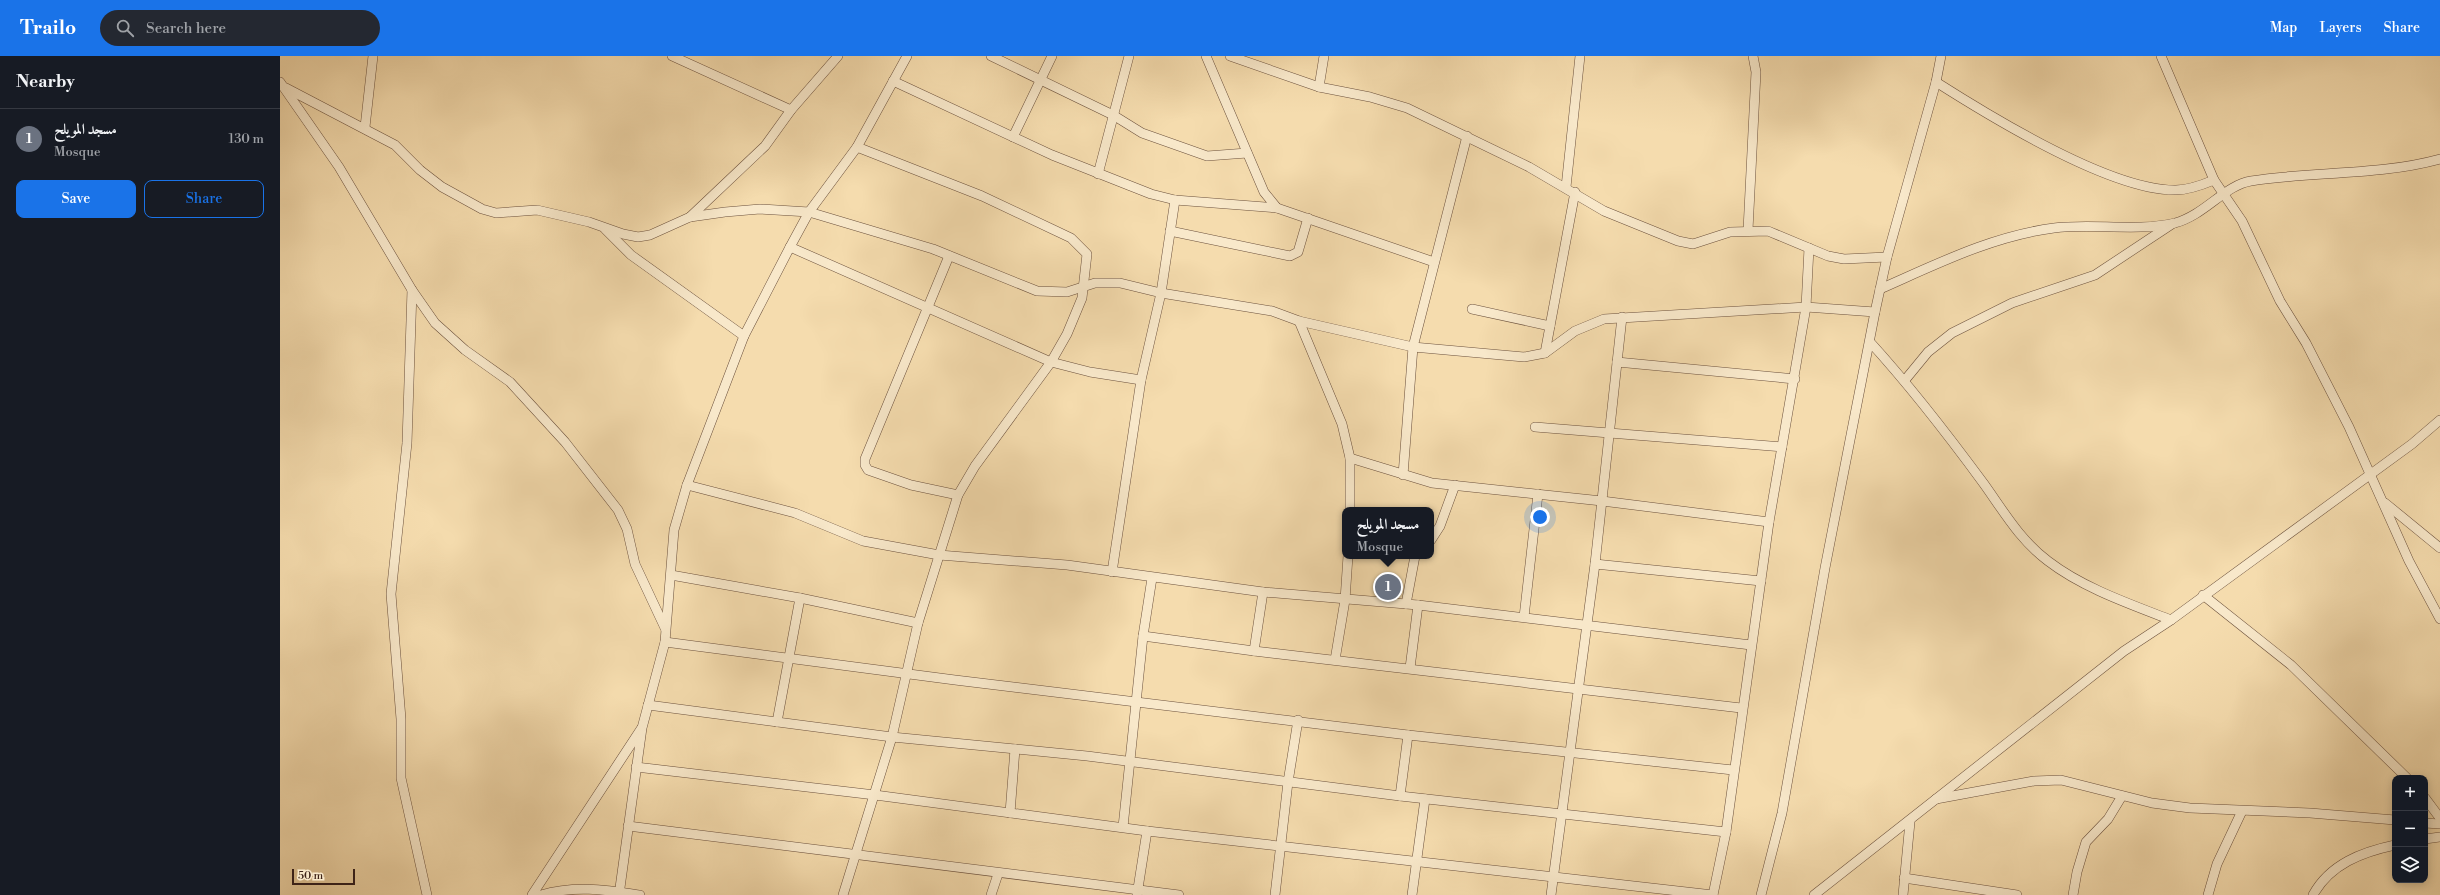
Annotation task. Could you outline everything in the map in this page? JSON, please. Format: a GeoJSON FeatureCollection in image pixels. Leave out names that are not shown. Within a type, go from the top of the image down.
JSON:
{"type":"FeatureCollection","features":[{"type":"Feature","properties":{"kind":"street"},"geometry":{"type":"LineString","coordinates":[[365,127],[373,56]]}},
{"type":"Feature","properties":{"kind":"street"},"geometry":{"type":"LineString","coordinates":[[672,56],[791,110]]}},
{"type":"Feature","properties":{"kind":"street"},"geometry":{"type":"LineString","coordinates":[[690,217],[765,146],[791,110],[838,56]]}},
{"type":"Feature","properties":{"kind":"street"},"geometry":{"type":"LineString","coordinates":[[620,894],[642,728],[665,642],[674,530],[687,485],[744,336],[809,212],[857,147],[907,56]]}},
{"type":"Feature","properties":{"kind":"street"},"geometry":{"type":"LineString","coordinates":[[991,56],[1113,115],[1142,133],[1207,156],[1247,153]]}},
{"type":"Feature","properties":{"kind":"street"},"geometry":{"type":"LineString","coordinates":[[1013,137],[1052,56]]}},
{"type":"Feature","properties":{"kind":"street"},"geometry":{"type":"LineString","coordinates":[[1098,174],[1129,56]]}},
{"type":"Feature","properties":{"kind":"street"},"geometry":{"type":"LineString","coordinates":[[1206,56],[1264,192],[1277,208]]}},
{"type":"Feature","properties":{"kind":"street"},"geometry":{"type":"LineString","coordinates":[[1230,56],[1319,87],[1370,97],[1407,108],[1467,136],[1566,187],[1604,211],[1678,241],[1693,244],[1730,232],[1748,230],[1768,231],[1828,256],[1844,259],[1887,257]]}},
{"type":"Feature","properties":{"kind":"street"},"geometry":{"type":"LineString","coordinates":[[1319,87],[1324,56]]}},
{"type":"Feature","properties":{"kind":"street"},"geometry":{"type":"LineString","coordinates":[[1566,187],[1580,56]]}},
{"type":"Feature","properties":{"kind":"street"},"geometry":{"type":"LineString","coordinates":[[1748,230],[1756,72],[1753,56]]}},
{"type":"Feature","properties":{"kind":"street"},"geometry":{"type":"LineString","coordinates":[[1761,895],[1782,813],[1825,568],[1880,288],[1887,257],[1936,82],[1941,56]]}},
{"type":"Feature","properties":{"kind":"street"},"geometry":{"type":"LineString","coordinates":[[2161,56],[2214,180],[2255,245],[2280,301],[2306,343],[2371,474],[2419,582],[2440,619]]}},
{"type":"Feature","properties":{"kind":"street"},"geometry":{"type":"LineString","coordinates":[[893,81],[1013,137],[1098,174],[1150,194],[1175,200],[1277,208],[1434,262]]}},
{"type":"Feature","properties":{"kind":"street"},"geometry":{"type":"LineString","coordinates":[[1936,82],[1970,104],[2061,152],[2141,186],[2177,190],[2195,188],[2214,180]]}},
{"type":"Feature","properties":{"kind":"street"},"geometry":{"type":"LineString","coordinates":[[283,85],[365,127],[395,145],[420,170],[442,187],[482,209],[496,213],[537,210],[603,226],[638,237],[650,235],[690,217],[760,209],[809,212],[840,220],[949,256],[1037,291],[1067,292],[1084,286],[1104,282],[1272,312],[1299,321],[1361,333],[1413,347],[1524,357],[1545,353],[1588,324],[1604,319],[1806,306],[1875,312]]}},
{"type":"Feature","properties":{"kind":"street"},"geometry":{"type":"LineString","coordinates":[[283,85],[339,167],[412,290],[435,323],[449,337],[510,382],[618,510],[627,529],[635,564],[665,630]]}},
{"type":"Feature","properties":{"kind":"street"},"geometry":{"type":"LineString","coordinates":[[1402,475],[1413,347],[1467,136]]}},
{"type":"Feature","properties":{"kind":"street"},"geometry":{"type":"LineString","coordinates":[[843,895],[892,737],[918,623],[958,495],[975,466],[1051,362],[1078,310],[1084,286],[1087,254],[1071,238],[982,196],[857,147]]}},
{"type":"Feature","properties":{"kind":"street"},"geometry":{"type":"LineString","coordinates":[[1904,380],[1928,352],[1952,333],[2018,300],[2095,275],[2174,223],[2202,212],[2238,185],[2248,182],[2388,171],[2440,159]]}},
{"type":"Feature","properties":{"kind":"street"},"geometry":{"type":"LineString","coordinates":[[1545,353],[1575,192]]}},
{"type":"Feature","properties":{"kind":"street"},"geometry":{"type":"LineString","coordinates":[[1112,572],[1141,380],[1161,293],[1175,200]]}},
{"type":"Feature","properties":{"kind":"street"},"geometry":{"type":"LineString","coordinates":[[1170,231],[1290,256],[1298,252],[1308,218]]}},
{"type":"Feature","properties":{"kind":"street"},"geometry":{"type":"LineString","coordinates":[[1880,288],[1975,247],[2018,234],[2055,228],[2174,223]]}},
{"type":"Feature","properties":{"kind":"street"},"geometry":{"type":"LineString","coordinates":[[603,226],[631,255],[744,336]]}},
{"type":"Feature","properties":{"kind":"street"},"geometry":{"type":"LineString","coordinates":[[790,247],[1051,362],[1113,376],[1141,380]]}},
{"type":"Feature","properties":{"kind":"street"},"geometry":{"type":"LineString","coordinates":[[636,766],[875,795],[1147,831],[1281,844],[1417,862],[1713,895],[1726,832],[1741,708],[1769,522],[1795,379],[1806,306],[1809,248]]}},
{"type":"Feature","properties":{"kind":"street"},"geometry":{"type":"LineString","coordinates":[[949,256],[865,459],[865,465],[868,470],[911,485],[958,495]]}},
{"type":"Feature","properties":{"kind":"street"},"geometry":{"type":"LineString","coordinates":[[412,290],[407,443],[391,594],[401,719],[401,778],[427,895]]}},
{"type":"Feature","properties":{"kind":"street"},"geometry":{"type":"LineString","coordinates":[[1472,309],[1550,326]]}},
{"type":"Feature","properties":{"kind":"street"},"geometry":{"type":"LineString","coordinates":[[1551,895],[1595,564],[1608,432],[1622,317]]}},
{"type":"Feature","properties":{"kind":"street"},"geometry":{"type":"LineString","coordinates":[[1299,321],[1342,424],[1350,458],[1350,507]]}},
{"type":"Feature","properties":{"kind":"street"},"geometry":{"type":"LineString","coordinates":[[1870,342],[1904,380],[1984,484],[2010,522],[2036,552],[2064,572],[2106,593],[2171,620]]}},
{"type":"Feature","properties":{"kind":"street"},"geometry":{"type":"LineString","coordinates":[[1617,362],[1795,379]]}},
{"type":"Feature","properties":{"kind":"street"},"geometry":{"type":"LineString","coordinates":[[1814,895],[1910,822],[1934,799],[2107,665],[2412,444],[2440,420]]}},
{"type":"Feature","properties":{"kind":"street"},"geometry":{"type":"LineString","coordinates":[[1535,427],[1782,447]]}},
{"type":"Feature","properties":{"kind":"street"},"geometry":{"type":"LineString","coordinates":[[1350,458],[1432,483],[1602,501],[1769,522]]}},
{"type":"Feature","properties":{"kind":"street"},"geometry":{"type":"LineString","coordinates":[[687,485],[795,513],[863,541],[939,555],[1067,565],[1152,578],[1263,592],[1418,605],[1751,645]]}},
{"type":"Feature","properties":{"kind":"street"},"geometry":{"type":"LineString","coordinates":[[1434,535],[1440,526],[1455,485]]}},
{"type":"Feature","properties":{"kind":"street"},"geometry":{"type":"LineString","coordinates":[[1524,617],[1538,494]]}},
{"type":"Feature","properties":{"kind":"street"},"geometry":{"type":"LineString","coordinates":[[2384,502],[2440,548]]}},
{"type":"Feature","properties":{"kind":"street"},"geometry":{"type":"LineString","coordinates":[[1335,660],[1345,600],[1348,559]]}},
{"type":"Feature","properties":{"kind":"street"},"geometry":{"type":"LineString","coordinates":[[1406,604],[1414,559]]}},
{"type":"Feature","properties":{"kind":"street"},"geometry":{"type":"LineString","coordinates":[[1595,564],[1761,581]]}},
{"type":"Feature","properties":{"kind":"street"},"geometry":{"type":"LineString","coordinates":[[671,575],[800,598],[918,623]]}},
{"type":"Feature","properties":{"kind":"street"},"geometry":{"type":"LineString","coordinates":[[1123,827],[1138,702],[1143,636],[1152,578]]}},
{"type":"Feature","properties":{"kind":"street"},"geometry":{"type":"LineString","coordinates":[[1254,651],[1263,592]]}},
{"type":"Feature","properties":{"kind":"street"},"geometry":{"type":"LineString","coordinates":[[2203,595],[2290,665],[2404,775]]}},
{"type":"Feature","properties":{"kind":"street"},"geometry":{"type":"LineString","coordinates":[[777,722],[800,598]]}},
{"type":"Feature","properties":{"kind":"street"},"geometry":{"type":"LineString","coordinates":[[1410,668],[1418,605]]}},
{"type":"Feature","properties":{"kind":"street"},"geometry":{"type":"LineString","coordinates":[[1143,636],[1254,651],[1410,668],[1741,708]]}},
{"type":"Feature","properties":{"kind":"street"},"geometry":{"type":"LineString","coordinates":[[665,642],[1138,702],[1298,720],[1408,735],[1570,751],[1733,770]]}},
{"type":"Feature","properties":{"kind":"street"},"geometry":{"type":"LineString","coordinates":[[648,704],[892,737],[1087,756],[1400,796],[1726,832]]}},
{"type":"Feature","properties":{"kind":"street"},"geometry":{"type":"LineString","coordinates":[[1275,895],[1288,782],[1298,720]]}},
{"type":"Feature","properties":{"kind":"street"},"geometry":{"type":"LineString","coordinates":[[532,895],[642,728]]}},
{"type":"Feature","properties":{"kind":"street"},"geometry":{"type":"LineString","coordinates":[[1400,796],[1408,735]]}},
{"type":"Feature","properties":{"kind":"street"},"geometry":{"type":"LineString","coordinates":[[1010,813],[1015,749]]}},
{"type":"Feature","properties":{"kind":"street"},"geometry":{"type":"LineString","coordinates":[[1934,799],[2047,780],[2074,782],[2122,796],[2190,808],[2310,813],[2392,820]]}},
{"type":"Feature","properties":{"kind":"street"},"geometry":{"type":"LineString","coordinates":[[2073,895],[2086,842],[2108,819],[2122,796]]}},
{"type":"Feature","properties":{"kind":"street"},"geometry":{"type":"LineString","coordinates":[[1412,895],[1425,798]]}},
{"type":"Feature","properties":{"kind":"street"},"geometry":{"type":"LineString","coordinates":[[2428,802],[2440,818]]}},
{"type":"Feature","properties":{"kind":"street"},"geometry":{"type":"LineString","coordinates":[[2208,895],[2217,864],[2242,811]]}},
{"type":"Feature","properties":{"kind":"street"},"geometry":{"type":"LineString","coordinates":[[1902,895],[1910,822]]}},
{"type":"Feature","properties":{"kind":"street"},"geometry":{"type":"LineString","coordinates":[[2428,823],[2440,824]]}},
{"type":"Feature","properties":{"kind":"street"},"geometry":{"type":"LineString","coordinates":[[628,826],[1138,893],[1179,895]]}},
{"type":"Feature","properties":{"kind":"street"},"geometry":{"type":"LineString","coordinates":[[1138,893],[1147,831]]}},
{"type":"Feature","properties":{"kind":"street"},"geometry":{"type":"LineString","coordinates":[[2428,839],[2440,837]]}},
{"type":"Feature","properties":{"kind":"street"},"geometry":{"type":"LineString","coordinates":[[2313,895],[2323,880],[2337,867],[2364,854],[2392,846]]}},
{"type":"Feature","properties":{"kind":"street"},"geometry":{"type":"LineString","coordinates":[[991,895],[998,874]]}},
{"type":"Feature","properties":{"kind":"street"},"geometry":{"type":"LineString","coordinates":[[1904,878],[2017,895]]}},
{"type":"Feature","properties":{"kind":"street"},"geometry":{"type":"LineString","coordinates":[[541,895],[570,889],[592,888],[620,894],[640,895]]}},
{"type":"Feature","properties":{"kind":"place","name":"مسجد المويلح"},"geometry":{"type":"Point","coordinates":[1388,587]}}]}
